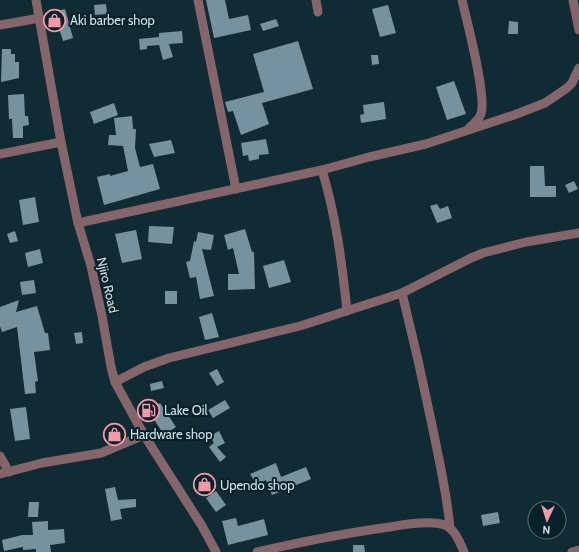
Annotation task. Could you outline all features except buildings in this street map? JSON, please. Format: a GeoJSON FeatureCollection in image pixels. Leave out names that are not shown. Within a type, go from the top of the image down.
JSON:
{"type":"FeatureCollection","features":[{"type":"Feature","properties":{"kind":"street","name":"Njiro Road"},"geometry":{"type":"LineString","coordinates":[[36,0],[61,142],[78,223],[91,266],[115,382],[144,435],[202,526],[216,552]]}},
{"type":"Feature","properties":{"kind":"street"},"geometry":{"type":"LineString","coordinates":[[198,0],[236,189]]}},
{"type":"Feature","properties":{"kind":"street"},"geometry":{"type":"LineString","coordinates":[[316,0],[318,12]]}},
{"type":"Feature","properties":{"kind":"street"},"geometry":{"type":"LineString","coordinates":[[462,0],[480,84],[482,102],[480,115],[467,129]]}},
{"type":"Feature","properties":{"kind":"street"},"geometry":{"type":"LineString","coordinates":[[575,1],[579,30]]}},
{"type":"Feature","properties":{"kind":"street"},"geometry":{"type":"LineString","coordinates":[[0,25],[40,18]]}},
{"type":"Feature","properties":{"kind":"street"},"geometry":{"type":"LineString","coordinates":[[78,223],[322,170],[369,157],[426,144],[467,129],[514,115],[552,99],[572,83],[579,68]]}},
{"type":"Feature","properties":{"kind":"street"},"geometry":{"type":"LineString","coordinates":[[0,154],[61,142]]}},
{"type":"Feature","properties":{"kind":"street"},"geometry":{"type":"LineString","coordinates":[[322,170],[330,197],[338,242],[347,311]]}},
{"type":"Feature","properties":{"kind":"street"},"geometry":{"type":"LineString","coordinates":[[115,382],[144,367],[169,358],[300,326],[402,293],[464,261],[483,253],[526,242],[579,233]]}},
{"type":"Feature","properties":{"kind":"street"},"geometry":{"type":"LineString","coordinates":[[402,293],[416,349],[448,503],[450,528]]}},
{"type":"Feature","properties":{"kind":"street"},"geometry":{"type":"LineString","coordinates":[[0,474],[42,463],[101,453],[144,435]]}},
{"type":"Feature","properties":{"kind":"street"},"geometry":{"type":"LineString","coordinates":[[0,456],[9,472]]}},
{"type":"Feature","properties":{"kind":"street"},"geometry":{"type":"LineString","coordinates":[[257,552],[350,532],[405,524],[438,524],[446,526],[454,532],[464,552]]}},
{"type":"Feature","properties":{"kind":"street"},"geometry":{"type":"LineString","coordinates":[[572,552],[579,550]]}},
{"type":"Feature","properties":{"kind":"place","name":"Aki barber shop"},"geometry":{"type":"Point","coordinates":[55,20]}},
{"type":"Feature","properties":{"kind":"place","name":"Lake Oil"},"geometry":{"type":"Point","coordinates":[148,410]}},
{"type":"Feature","properties":{"kind":"place","name":"Hardware shop"},"geometry":{"type":"Point","coordinates":[115,434]}},
{"type":"Feature","properties":{"kind":"place","name":"Upendo shop"},"geometry":{"type":"Point","coordinates":[204,485]}}]}
